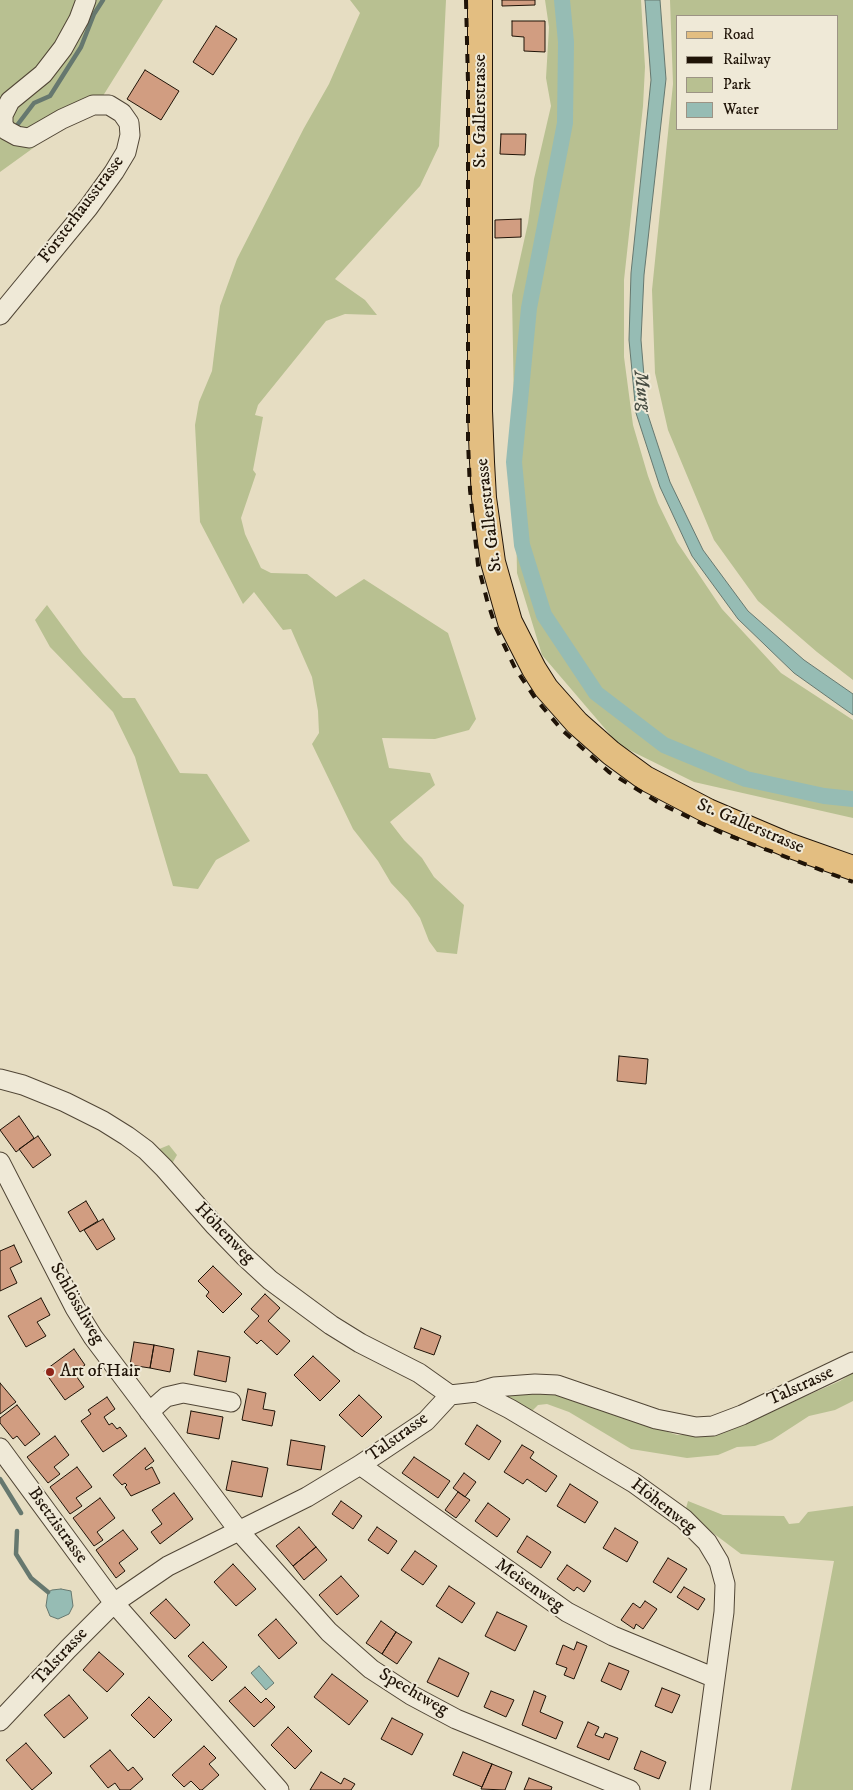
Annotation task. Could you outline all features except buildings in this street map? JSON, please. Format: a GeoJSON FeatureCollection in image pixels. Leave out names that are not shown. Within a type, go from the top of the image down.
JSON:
{"type":"FeatureCollection","features":[{"type":"Feature","properties":{"kind":"main road","name":"St. Gallerstrasse"},"geometry":{"type":"LineString","coordinates":[[480,0],[480,411],[482,462],[484,498],[493,562],[510,622],[546,688],[577,723],[611,754],[645,778],[708,811],[764,835],[853,868]]}},
{"type":"Feature","properties":{"kind":"street","name":"Försterhausstrasse"},"geometry":{"type":"LineString","coordinates":[[0,315],[88,208],[126,152],[130,135],[129,123],[122,113],[109,106],[93,105],[62,119],[29,138],[17,136],[6,130],[3,124],[2,115],[10,101],[43,74],[63,48],[86,0]]}},
{"type":"Feature","properties":{"kind":"street","name":"Höhenweg"},"geometry":{"type":"LineString","coordinates":[[0,1079],[65,1102],[103,1121],[127,1136],[146,1150],[164,1168],[215,1226],[270,1280],[332,1325],[419,1374],[450,1395]]}},
{"type":"Feature","properties":{"kind":"street","name":"Schlössliweg"},"geometry":{"type":"LineString","coordinates":[[0,1162],[74,1308],[93,1337],[240,1532]]}},
{"type":"Feature","properties":{"kind":"street","name":"Talstrasse"},"geometry":{"type":"LineString","coordinates":[[0,1721],[114,1603],[168,1566],[240,1532],[307,1497],[360,1465],[426,1421],[450,1395],[477,1392],[494,1387],[535,1384],[557,1385],[656,1419],[696,1426],[713,1426],[742,1415],[853,1362]]}},
{"type":"Feature","properties":{"kind":"street","name":"Höhenweg"},"geometry":{"type":"LineString","coordinates":[[477,1392],[510,1409],[634,1483],[684,1519],[707,1542],[719,1562],[725,1584],[724,1612],[700,1790]]}},
{"type":"Feature","properties":{"kind":"street"},"geometry":{"type":"LineString","coordinates":[[149,1412],[166,1398],[183,1393],[230,1402]]}},
{"type":"Feature","properties":{"kind":"street","name":"Bsetzistrasse"},"geometry":{"type":"LineString","coordinates":[[0,1448],[114,1603],[279,1790]]}},
{"type":"Feature","properties":{"kind":"street","name":"Meisenweg"},"geometry":{"type":"LineString","coordinates":[[360,1465],[567,1612],[613,1636],[715,1678]]}},
{"type":"Feature","properties":{"kind":"street","name":"Spechtweg"},"geometry":{"type":"LineString","coordinates":[[240,1532],[329,1632],[371,1669],[411,1695],[456,1718],[630,1790]]}},
{"type":"Feature","properties":{"kind":"green space"},"geometry":{"type":"Polygon","coordinates":[[[0,0],[163,0],[101,99],[0,172],[0,0]]]}},
{"type":"Feature","properties":{"kind":"green space"},"geometry":{"type":"Polygon","coordinates":[[[350,0],[446,0],[439,146],[420,186],[335,279],[365,300],[377,315],[345,314],[326,321],[258,405],[255,415],[263,417],[253,470],[256,474],[241,518],[245,534],[261,568],[271,573],[307,574],[336,597],[364,579],[448,633],[476,719],[469,730],[435,739],[382,738],[389,768],[430,773],[435,785],[390,822],[422,858],[434,877],[464,905],[457,954],[437,952],[429,941],[420,918],[408,901],[391,883],[378,861],[353,829],[312,744],[319,733],[318,711],[312,677],[291,629],[283,630],[254,592],[243,604],[200,522],[195,425],[199,402],[212,371],[220,306],[237,259],[304,128],[329,84],[360,13],[350,0]]]}},
{"type":"Feature","properties":{"kind":"green space"},"geometry":{"type":"Polygon","coordinates":[[[545,0],[641,0],[645,67],[643,106],[624,280],[624,357],[633,425],[658,503],[677,542],[722,609],[781,673],[853,720],[853,818],[694,782],[619,745],[542,655],[517,573],[512,295],[528,223],[534,179],[551,106],[546,78],[549,27],[545,0]]]}},
{"type":"Feature","properties":{"kind":"green space"},"geometry":{"type":"Polygon","coordinates":[[[670,0],[853,0],[853,680],[758,601],[714,540],[668,430],[655,373],[652,290],[673,84],[670,0]]]}},
{"type":"Feature","properties":{"kind":"green space"},"geometry":{"type":"Polygon","coordinates":[[[47,605],[83,654],[123,698],[135,698],[180,773],[207,774],[250,841],[216,860],[198,889],[173,886],[135,757],[113,712],[50,647],[35,620],[47,605]]]}},
{"type":"Feature","properties":{"kind":"green space"},"geometry":{"type":"Polygon","coordinates":[[[169,1145],[177,1155],[169,1169],[152,1152],[169,1145]]]}},
{"type":"Feature","properties":{"kind":"green space"},"geometry":{"type":"Polygon","coordinates":[[[853,1373],[853,1401],[835,1410],[809,1416],[772,1440],[755,1446],[737,1447],[718,1455],[687,1458],[631,1449],[569,1412],[547,1404],[538,1405],[528,1415],[491,1395],[542,1392],[557,1395],[677,1435],[711,1434],[745,1423],[840,1381],[853,1373]]]}},
{"type":"Feature","properties":{"kind":"green space"},"geometry":{"type":"Polygon","coordinates":[[[688,1501],[723,1515],[784,1516],[789,1524],[799,1523],[808,1512],[853,1506],[853,1790],[791,1790],[834,1561],[741,1554],[685,1512],[688,1501]]]}},
{"type":"Feature","properties":{"kind":"water","name":"Murg"},"geometry":{"type":"Polygon","coordinates":[[[645,0],[660,0],[666,79],[644,275],[641,340],[647,412],[670,482],[703,550],[748,611],[804,660],[853,694],[853,715],[794,673],[738,619],[692,556],[660,487],[636,413],[629,340],[631,273],[651,80],[645,0]]]}},
{"type":"Feature","properties":{"kind":"water"},"geometry":{"type":"Polygon","coordinates":[[[61,1589],[71,1591],[73,1606],[69,1614],[58,1619],[50,1616],[46,1606],[48,1592],[61,1589]]]}},
{"type":"Feature","properties":{"kind":"water"},"geometry":{"type":"Polygon","coordinates":[[[259,1666],[274,1683],[266,1690],[251,1673],[259,1666]]]}},
{"type":"Feature","properties":{"kind":"waterway"},"geometry":{"type":"LineString","coordinates":[[18,124],[34,103],[50,96],[81,47],[94,14],[103,0]]}},
{"type":"Feature","properties":{"kind":"waterway"},"geometry":{"type":"LineString","coordinates":[[562,0],[566,42],[565,123],[529,308],[514,462],[522,545],[544,615],[596,693],[664,745],[746,779],[824,796],[853,799]]}},
{"type":"Feature","properties":{"kind":"waterway"},"geometry":{"type":"LineString","coordinates":[[0,1479],[21,1513]]}},
{"type":"Feature","properties":{"kind":"waterway"},"geometry":{"type":"LineString","coordinates":[[17,1531],[16,1554],[31,1578],[48,1592]]}},
{"type":"Feature","properties":{"kind":"railway"},"geometry":{"type":"LineString","coordinates":[[466,0],[468,83],[468,441],[470,490],[478,565],[496,628],[515,668],[535,698],[562,730],[609,772],[661,804],[722,833],[853,882]]}},
{"type":"Feature","properties":{"kind":"place","name":"Art of Hair"},"geometry":{"type":"Point","coordinates":[50,1372]}}]}
